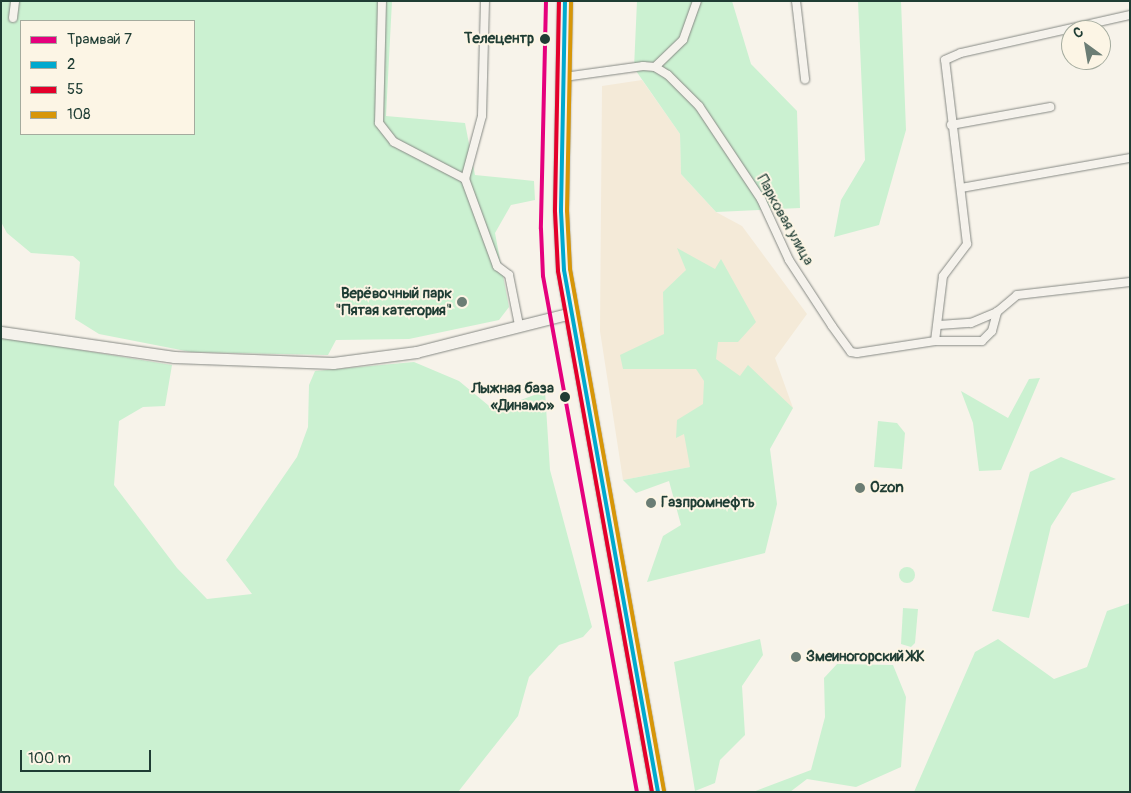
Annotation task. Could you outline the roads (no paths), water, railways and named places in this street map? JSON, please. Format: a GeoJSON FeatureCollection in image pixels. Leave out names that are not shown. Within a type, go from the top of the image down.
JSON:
{"type":"FeatureCollection","features":[{"type":"Feature","properties":{"kind":"highway"},"geometry":{"type":"LineString","coordinates":[[565,1],[561,211],[564,270],[658,792]]}},
{"type":"Feature","properties":{"kind":"street"},"geometry":{"type":"LineString","coordinates":[[12,18],[15,1]]}},
{"type":"Feature","properties":{"kind":"street"},"geometry":{"type":"LineString","coordinates":[[382,1],[379,123],[394,142],[464,179]]}},
{"type":"Feature","properties":{"kind":"street"},"geometry":{"type":"LineString","coordinates":[[485,1],[482,116],[464,179],[497,266],[509,275],[519,325]]}},
{"type":"Feature","properties":{"kind":"street"},"geometry":{"type":"LineString","coordinates":[[564,77],[655,67],[683,40],[697,1]]}},
{"type":"Feature","properties":{"kind":"street"},"geometry":{"type":"LineString","coordinates":[[796,1],[805,79]]}},
{"type":"Feature","properties":{"kind":"street"},"geometry":{"type":"LineString","coordinates":[[935,341],[939,325],[943,276],[967,244],[961,188],[951,125],[945,60],[962,53],[1130,15]]}},
{"type":"Feature","properties":{"kind":"street","name":"Парковая улица"},"geometry":{"type":"LineString","coordinates":[[655,67],[668,74],[699,106],[760,200],[789,260],[851,352],[935,341],[982,341],[992,331],[997,312],[1017,295],[1130,282]]}},
{"type":"Feature","properties":{"kind":"street"},"geometry":{"type":"LineString","coordinates":[[951,125],[1050,107]]}},
{"type":"Feature","properties":{"kind":"street"},"geometry":{"type":"LineString","coordinates":[[961,188],[1130,158]]}},
{"type":"Feature","properties":{"kind":"street"},"geometry":{"type":"LineString","coordinates":[[939,325],[971,323],[997,312]]}},
{"type":"Feature","properties":{"kind":"street"},"geometry":{"type":"LineString","coordinates":[[1,332],[174,357],[298,364],[397,356],[571,313]]}},
{"type":"Feature","properties":{"kind":"tram line","name":"7"},"geometry":{"type":"LineString","coordinates":[[546,1],[541,229],[543,276],[637,792]]}},
{"type":"Feature","properties":{"kind":"place","name":"Телецентр"},"geometry":{"type":"Point","coordinates":[545,39]}},
{"type":"Feature","properties":{"kind":"place","name":"Верёвочный парк \"Пятая категория\""},"geometry":{"type":"Point","coordinates":[462,302]}},
{"type":"Feature","properties":{"kind":"place","name":"Лыжная база «Динамо»"},"geometry":{"type":"Point","coordinates":[565,397]}},
{"type":"Feature","properties":{"kind":"place","name":"Ozon"},"geometry":{"type":"Point","coordinates":[860,488]}},
{"type":"Feature","properties":{"kind":"place","name":"Газпромнефть"},"geometry":{"type":"Point","coordinates":[651,503]}},
{"type":"Feature","properties":{"kind":"place","name":"Змеиногорский ЖК"},"geometry":{"type":"Point","coordinates":[796,657]}}]}
